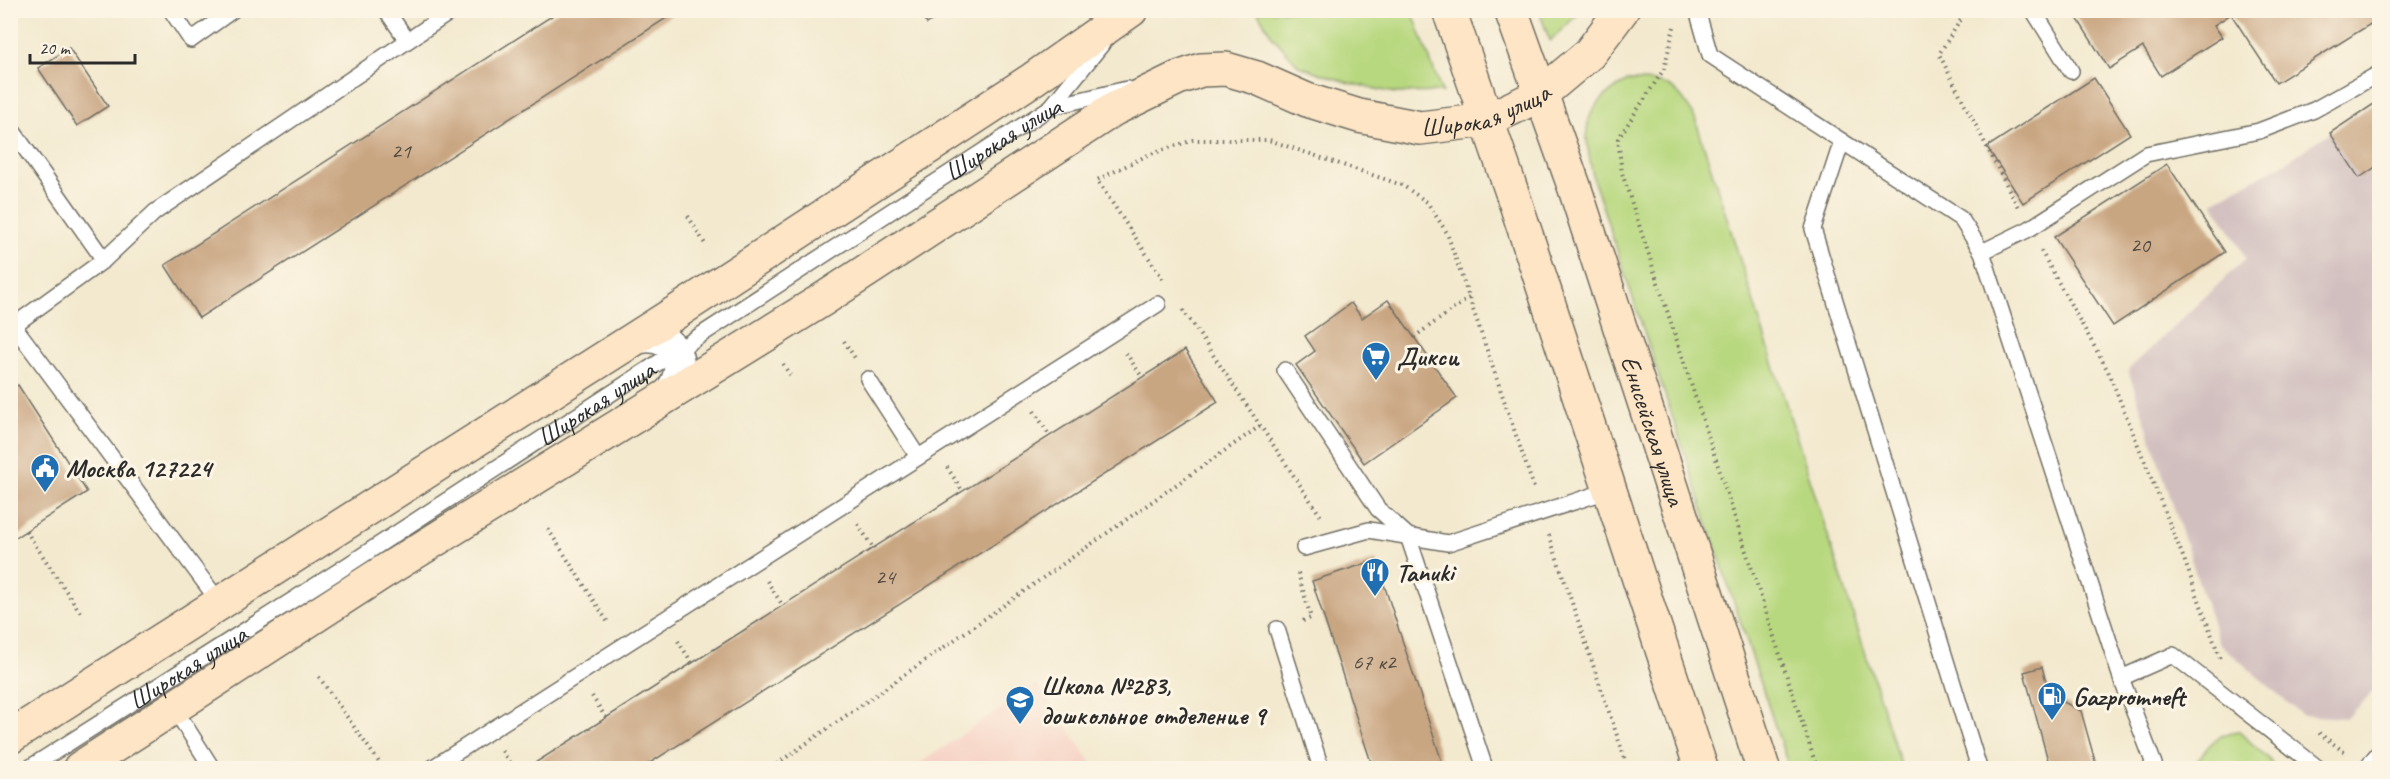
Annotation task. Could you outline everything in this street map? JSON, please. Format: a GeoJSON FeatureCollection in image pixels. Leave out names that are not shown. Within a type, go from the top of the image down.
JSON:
{"type":"FeatureCollection","features":[{"type":"Feature","properties":{"kind":"main road"},"geometry":{"type":"LineString","coordinates":[[1449,10],[1701,768]]}},
{"type":"Feature","properties":{"kind":"main road","name":"Енисейская улица"},"geometry":{"type":"LineString","coordinates":[[1511,10],[1587,225],[1763,768]]}},
{"type":"Feature","properties":{"kind":"main road","name":"Широкая улица"},"geometry":{"type":"LineString","coordinates":[[80,768],[380,574],[822,300],[1114,110],[1178,78],[1201,70],[1226,69],[1257,78],[1306,100],[1359,116],[1420,128],[1487,120],[1540,95],[1589,54],[1623,10]]}},
{"type":"Feature","properties":{"kind":"main road","name":"Широкая улица"},"geometry":{"type":"LineString","coordinates":[[10,737],[630,341],[1126,15]]}},
{"type":"Feature","properties":{"kind":"street"},"geometry":{"type":"LineString","coordinates":[[630,341],[642,336],[655,337],[666,341],[676,351],[680,362],[679,375],[675,387],[666,396]]}},
{"type":"Feature","properties":{"kind":"lane"},"geometry":{"type":"LineString","coordinates":[[171,10],[191,40],[233,10]]}},
{"type":"Feature","properties":{"kind":"lane"},"geometry":{"type":"LineString","coordinates":[[386,10],[407,40]]}},
{"type":"Feature","properties":{"kind":"lane"},"geometry":{"type":"LineString","coordinates":[[220,603],[12,327],[104,260],[155,212],[453,10]]}},
{"type":"Feature","properties":{"kind":"lane"},"geometry":{"type":"LineString","coordinates":[[1697,10],[1710,55],[1961,219],[1982,252],[2121,678],[2154,764],[2151,768]]}},
{"type":"Feature","properties":{"kind":"lane"},"geometry":{"type":"LineString","coordinates":[[2033,10],[2071,71]]}},
{"type":"Feature","properties":{"kind":"lane"},"geometry":{"type":"LineString","coordinates":[[1051,107],[1126,15]]}},
{"type":"Feature","properties":{"kind":"lane"},"geometry":{"type":"LineString","coordinates":[[1982,252],[2029,229],[2146,154],[2259,131],[2314,110],[2379,73]]}},
{"type":"Feature","properties":{"kind":"lane","name":"Широкая улица"},"geometry":{"type":"LineString","coordinates":[[29,768],[1051,107],[1178,78]]}},
{"type":"Feature","properties":{"kind":"lane"},"geometry":{"type":"LineString","coordinates":[[10,127],[104,260]]}},
{"type":"Feature","properties":{"kind":"lane"},"geometry":{"type":"LineString","coordinates":[[1842,141],[1814,229],[1979,768]]}},
{"type":"Feature","properties":{"kind":"lane"},"geometry":{"type":"LineString","coordinates":[[432,768],[1158,304]]}},
{"type":"Feature","properties":{"kind":"lane"},"geometry":{"type":"LineString","coordinates":[[1285,369],[1378,509],[1408,536],[1485,768]]}},
{"type":"Feature","properties":{"kind":"lane"},"geometry":{"type":"LineString","coordinates":[[868,379],[918,458]]}},
{"type":"Feature","properties":{"kind":"lane"},"geometry":{"type":"LineString","coordinates":[[1304,548],[1369,530],[1448,543],[1610,490]]}},
{"type":"Feature","properties":{"kind":"lane"},"geometry":{"type":"LineString","coordinates":[[1277,629],[1321,768]]}},
{"type":"Feature","properties":{"kind":"lane"},"geometry":{"type":"LineString","coordinates":[[2121,678],[2173,655],[2318,768]]}},
{"type":"Feature","properties":{"kind":"lane"},"geometry":{"type":"LineString","coordinates":[[174,708],[212,768]]}},
{"type":"Feature","properties":{"kind":"lane"},"geometry":{"type":"LineString","coordinates":[[2366,768],[2379,751]]}},
{"type":"Feature","properties":{"kind":"path"},"geometry":{"type":"LineString","coordinates":[[1967,10],[1939,54],[2029,229],[2108,371],[2184,559],[2219,657],[2228,664]]}},
{"type":"Feature","properties":{"kind":"path"},"geometry":{"type":"LineString","coordinates":[[1675,20],[1664,69],[1618,139],[1622,173],[1817,768]]}},
{"type":"Feature","properties":{"kind":"path"},"geometry":{"type":"LineString","coordinates":[[1166,284],[1097,180],[1148,154],[1193,140],[1269,140],[1402,185],[1427,202],[1447,233],[1628,768]]}},
{"type":"Feature","properties":{"kind":"path"},"geometry":{"type":"LineString","coordinates":[[688,216],[705,244]]}},
{"type":"Feature","properties":{"kind":"path"},"geometry":{"type":"LineString","coordinates":[[1414,337],[1469,298]]}},
{"type":"Feature","properties":{"kind":"path"},"geometry":{"type":"LineString","coordinates":[[1179,303],[1336,539]]}},
{"type":"Feature","properties":{"kind":"path"},"geometry":{"type":"LineString","coordinates":[[769,768],[1260,426]]}},
{"type":"Feature","properties":{"kind":"path"},"geometry":{"type":"LineString","coordinates":[[548,529],[623,646]]}},
{"type":"Feature","properties":{"kind":"path"},"geometry":{"type":"LineString","coordinates":[[26,531],[80,612]]}},
{"type":"Feature","properties":{"kind":"path"},"geometry":{"type":"LineString","coordinates":[[1277,629],[1311,618],[1292,552],[1304,548]]}},
{"type":"Feature","properties":{"kind":"path"},"geometry":{"type":"LineString","coordinates":[[319,677],[383,768]]}},
{"type":"Feature","properties":{"kind":"path"},"geometry":{"type":"LineString","coordinates":[[2311,727],[2348,755]]}},
{"type":"Feature","properties":{"kind":"path"},"geometry":{"type":"LineString","coordinates":[[777,764],[783,768]]}},
{"type":"Feature","properties":{"kind":"shaded area"},"geometry":{"type":"Polygon","coordinates":[[[2379,100],[2379,686],[2346,718],[2302,715],[2219,643],[2128,370],[2246,258],[2213,202],[2286,162],[2379,100]]]}},
{"type":"Feature","properties":{"kind":"shaded area","name":"Школа №283, дошкольное отделение 9"},"geometry":{"type":"Polygon","coordinates":[[[1037,684],[1095,768],[913,768],[1037,684]]]}},
{"type":"Feature","properties":{"kind":"green space"},"geometry":{"type":"Polygon","coordinates":[[[1539,10],[1581,11],[1550,41],[1539,10]]]}},
{"type":"Feature","properties":{"kind":"green space"},"geometry":{"type":"Polygon","coordinates":[[[1257,11],[1412,11],[1442,92],[1395,93],[1349,83],[1299,66],[1272,36],[1257,11]]]}},
{"type":"Feature","properties":{"kind":"green space"},"geometry":{"type":"Polygon","coordinates":[[[1628,81],[1661,83],[1669,86],[1682,97],[1695,118],[1902,768],[1789,768],[1594,181],[1588,148],[1588,123],[1600,101],[1628,81]]]}},
{"type":"Feature","properties":{"kind":"green space"},"geometry":{"type":"Polygon","coordinates":[[[2238,731],[2268,758],[2275,768],[2192,768],[2216,739],[2238,731]]]}},
{"type":"Feature","properties":{"kind":"building"},"geometry":{"type":"Polygon","coordinates":[[[561,10],[679,10],[199,318],[165,265],[561,10]]]}},
{"type":"Feature","properties":{"kind":"building"},"geometry":{"type":"Polygon","coordinates":[[[918,10],[947,10],[927,24],[918,10]]]}},
{"type":"Feature","properties":{"kind":"building"},"geometry":{"type":"Polygon","coordinates":[[[2072,10],[2380,10],[2380,18],[2276,83],[2231,14],[2214,25],[2222,37],[2161,76],[2143,47],[2109,69],[2072,10]]]}},
{"type":"Feature","properties":{"kind":"building"},"geometry":{"type":"Polygon","coordinates":[[[69,48],[108,106],[77,126],[38,68],[69,48]]]}},
{"type":"Feature","properties":{"kind":"building"},"geometry":{"type":"Polygon","coordinates":[[[2094,78],[2130,134],[2023,203],[1987,147],[2094,78]]]}},
{"type":"Feature","properties":{"kind":"building"},"geometry":{"type":"Polygon","coordinates":[[[2380,100],[2380,164],[2359,178],[2330,133],[2380,100]]]}},
{"type":"Feature","properties":{"kind":"building"},"geometry":{"type":"Polygon","coordinates":[[[2167,164],[2225,252],[2113,326],[2054,237],[2167,164]]]}},
{"type":"Feature","properties":{"kind":"building","name":"Дикси"},"geometry":{"type":"Polygon","coordinates":[[[1388,300],[1457,398],[1364,463],[1296,365],[1315,351],[1305,336],[1351,303],[1362,318],[1388,300]]]}},
{"type":"Feature","properties":{"kind":"building"},"geometry":{"type":"Polygon","coordinates":[[[1185,350],[1218,402],[642,768],[527,768],[1185,350]]]}},
{"type":"Feature","properties":{"kind":"building"},"geometry":{"type":"Polygon","coordinates":[[[18,385],[87,492],[10,541],[10,390],[18,385]]]}},
{"type":"Feature","properties":{"kind":"building"},"geometry":{"type":"Polygon","coordinates":[[[1376,560],[1444,768],[1373,768],[1365,744],[1312,581],[1376,560]]]}},
{"type":"Feature","properties":{"kind":"building"},"geometry":{"type":"Polygon","coordinates":[[[2042,667],[2050,695],[2081,711],[2097,768],[2050,768],[2024,672],[2042,667]]]}},
{"type":"Feature","properties":{"kind":"place","name":"Дикси"},"geometry":{"type":"Point","coordinates":[1376,382]}},
{"type":"Feature","properties":{"kind":"place","name":"Москва 127224"},"geometry":{"type":"Point","coordinates":[45,494]}},
{"type":"Feature","properties":{"kind":"place","name":"Tanuki"},"geometry":{"type":"Point","coordinates":[1375,598]}},
{"type":"Feature","properties":{"kind":"place","name":"Gazpromneft"},"geometry":{"type":"Point","coordinates":[2052,722]}},
{"type":"Feature","properties":{"kind":"place","name":"Школа №283, дошкольное отделение 9"},"geometry":{"type":"Point","coordinates":[1020,726]}}]}
